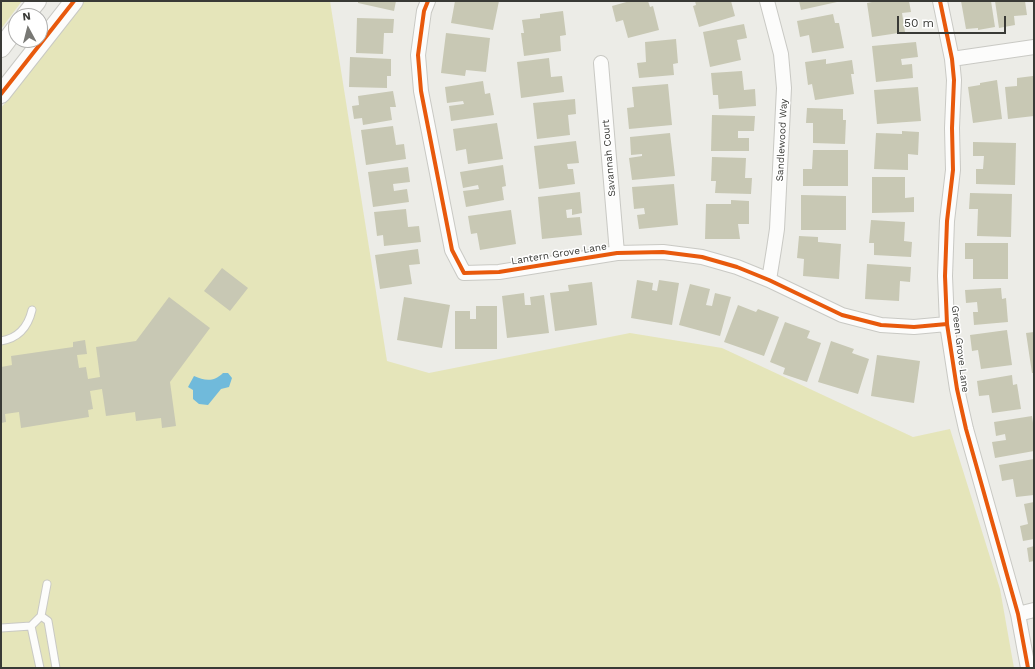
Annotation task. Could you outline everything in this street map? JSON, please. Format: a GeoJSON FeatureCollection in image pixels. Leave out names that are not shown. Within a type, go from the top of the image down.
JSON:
{"type":"FeatureCollection","features":[{"type":"Feature","properties":{"kind":"street"},"geometry":{"type":"LineString","coordinates":[[1,94],[74,1]]}},
{"type":"Feature","properties":{"kind":"street","name":"Lantern Grove Lane"},"geometry":{"type":"LineString","coordinates":[[428,1],[424,11],[418,55],[421,91],[452,250],[464,274],[499,272],[617,253],[663,252],[702,257],[737,267],[769,280],[842,315],[873,323],[881,325],[914,327],[947,324]]}},
{"type":"Feature","properties":{"kind":"street","name":"Sandlewood Way"},"geometry":{"type":"LineString","coordinates":[[767,1],[781,54],[784,88],[777,229],[769,280]]}},
{"type":"Feature","properties":{"kind":"street","name":"Green Grove Lane"},"geometry":{"type":"LineString","coordinates":[[940,1],[952,60],[954,80],[952,128],[953,170],[947,221],[945,276],[947,324],[957,390],[966,429],[1018,614],[1028,668]]}},
{"type":"Feature","properties":{"kind":"street"},"geometry":{"type":"LineString","coordinates":[[1,48],[8,39]]}},
{"type":"Feature","properties":{"kind":"street"},"geometry":{"type":"LineString","coordinates":[[952,60],[1034,47]]}},
{"type":"Feature","properties":{"kind":"street","name":"Savannah Court"},"geometry":{"type":"LineString","coordinates":[[601,63],[617,253]]}},
{"type":"Feature","properties":{"kind":"street"},"geometry":{"type":"LineString","coordinates":[[1018,614],[1034,610]]}},
{"type":"Feature","properties":{"kind":"lane"},"geometry":{"type":"LineString","coordinates":[[1,341],[8,339],[25,328],[32,310]]}},
{"type":"Feature","properties":{"kind":"lane"},"geometry":{"type":"LineString","coordinates":[[1,628],[31,626],[41,616],[47,584]]}},
{"type":"Feature","properties":{"kind":"lane"},"geometry":{"type":"LineString","coordinates":[[41,616],[48,621],[56,668]]}},
{"type":"Feature","properties":{"kind":"lane"},"geometry":{"type":"LineString","coordinates":[[31,626],[40,668]]}},
{"type":"Feature","properties":{"kind":"green space"},"geometry":{"type":"Polygon","coordinates":[[[1,1],[22,1],[17,8],[8,8],[8,20],[1,29],[1,1]]]}},
{"type":"Feature","properties":{"kind":"green space"},"geometry":{"type":"Polygon","coordinates":[[[83,1],[330,1],[387,361],[429,373],[630,333],[722,348],[913,437],[950,429],[1000,589],[1014,668],[1,668],[1,108],[72,19],[83,1]]]}},
{"type":"Feature","properties":{"kind":"water"},"geometry":{"type":"Polygon","coordinates":[[[223,373],[228,373],[232,378],[229,387],[221,389],[208,405],[199,404],[193,399],[193,390],[188,387],[194,376],[209,380],[220,376],[223,373]]]}},
{"type":"Feature","properties":{"kind":"building"},"geometry":{"type":"Polygon","coordinates":[[[358,1],[396,1],[394,11],[358,3],[358,1]]]}},
{"type":"Feature","properties":{"kind":"building"},"geometry":{"type":"Polygon","coordinates":[[[455,1],[499,1],[493,30],[451,23],[455,1]]]}},
{"type":"Feature","properties":{"kind":"building"},"geometry":{"type":"Polygon","coordinates":[[[630,1],[648,1],[650,7],[653,6],[659,30],[628,38],[623,20],[616,22],[612,6],[630,1]]]}},
{"type":"Feature","properties":{"kind":"building"},"geometry":{"type":"Polygon","coordinates":[[[695,1],[731,1],[735,16],[699,27],[693,6],[696,5],[695,1]]]}},
{"type":"Feature","properties":{"kind":"building"},"geometry":{"type":"Polygon","coordinates":[[[799,1],[836,1],[837,2],[801,10],[799,1]]]}},
{"type":"Feature","properties":{"kind":"building"},"geometry":{"type":"Polygon","coordinates":[[[877,1],[909,1],[911,12],[902,13],[905,32],[872,37],[867,3],[877,1]]]}},
{"type":"Feature","properties":{"kind":"building"},"geometry":{"type":"Polygon","coordinates":[[[961,1],[991,1],[995,27],[978,30],[978,28],[966,29],[961,1]]]}},
{"type":"Feature","properties":{"kind":"building"},"geometry":{"type":"Polygon","coordinates":[[[995,1],[1025,1],[1027,15],[1014,16],[1015,25],[999,28],[995,1]]]}},
{"type":"Feature","properties":{"kind":"building"},"geometry":{"type":"Polygon","coordinates":[[[563,11],[566,35],[560,36],[561,51],[524,56],[521,33],[524,33],[522,20],[540,18],[540,14],[563,11]]]}},
{"type":"Feature","properties":{"kind":"building"},"geometry":{"type":"Polygon","coordinates":[[[833,14],[835,23],[839,23],[844,48],[812,53],[809,35],[800,37],[797,21],[833,14]]]}},
{"type":"Feature","properties":{"kind":"building"},"geometry":{"type":"Polygon","coordinates":[[[357,18],[394,19],[393,33],[384,33],[383,54],[356,53],[357,18]]]}},
{"type":"Feature","properties":{"kind":"building"},"geometry":{"type":"Polygon","coordinates":[[[744,24],[747,38],[737,40],[741,60],[710,67],[703,32],[744,24]]]}},
{"type":"Feature","properties":{"kind":"building"},"geometry":{"type":"Polygon","coordinates":[[[446,33],[490,38],[486,72],[466,70],[465,76],[441,73],[446,33]]]}},
{"type":"Feature","properties":{"kind":"building"},"geometry":{"type":"Polygon","coordinates":[[[676,39],[678,63],[673,64],[674,75],[639,78],[637,63],[646,62],[645,42],[676,39]]]}},
{"type":"Feature","properties":{"kind":"building"},"geometry":{"type":"Polygon","coordinates":[[[916,42],[918,57],[901,59],[902,65],[912,64],[913,78],[876,82],[872,46],[916,42]]]}},
{"type":"Feature","properties":{"kind":"building"},"geometry":{"type":"Polygon","coordinates":[[[350,57],[391,59],[391,76],[387,76],[387,88],[349,87],[350,57]]]}},
{"type":"Feature","properties":{"kind":"building"},"geometry":{"type":"Polygon","coordinates":[[[549,58],[551,77],[562,76],[564,92],[521,98],[517,62],[549,58]]]}},
{"type":"Feature","properties":{"kind":"building"},"geometry":{"type":"Polygon","coordinates":[[[826,59],[826,64],[852,60],[854,74],[851,74],[854,94],[815,100],[812,84],[808,85],[805,62],[826,59]]]}},
{"type":"Feature","properties":{"kind":"building"},"geometry":{"type":"Polygon","coordinates":[[[742,71],[744,90],[755,89],[756,106],[719,109],[718,95],[713,95],[711,73],[742,71]]]}},
{"type":"Feature","properties":{"kind":"building"},"geometry":{"type":"Polygon","coordinates":[[[1033,76],[1034,116],[1008,119],[1005,87],[1017,86],[1017,78],[1033,76]]]}},
{"type":"Feature","properties":{"kind":"building"},"geometry":{"type":"Polygon","coordinates":[[[997,80],[1002,119],[973,123],[968,87],[997,80]]]}},
{"type":"Feature","properties":{"kind":"building"},"geometry":{"type":"Polygon","coordinates":[[[483,81],[485,94],[490,93],[494,115],[451,121],[449,106],[464,104],[463,101],[447,103],[445,87],[483,81]]]}},
{"type":"Feature","properties":{"kind":"building"},"geometry":{"type":"Polygon","coordinates":[[[668,84],[672,125],[629,129],[627,108],[634,107],[632,87],[668,84]]]}},
{"type":"Feature","properties":{"kind":"building"},"geometry":{"type":"Polygon","coordinates":[[[918,87],[921,121],[877,124],[874,90],[918,87]]]}},
{"type":"Feature","properties":{"kind":"building"},"geometry":{"type":"Polygon","coordinates":[[[393,91],[396,107],[390,107],[392,120],[363,125],[362,118],[354,119],[352,106],[359,105],[358,96],[393,91]]]}},
{"type":"Feature","properties":{"kind":"building"},"geometry":{"type":"Polygon","coordinates":[[[575,99],[576,114],[568,115],[570,135],[537,139],[533,103],[575,99]]]}},
{"type":"Feature","properties":{"kind":"building"},"geometry":{"type":"Polygon","coordinates":[[[807,108],[843,109],[843,120],[846,120],[845,144],[813,143],[813,123],[806,123],[807,108]]]}},
{"type":"Feature","properties":{"kind":"building"},"geometry":{"type":"Polygon","coordinates":[[[712,115],[755,116],[754,131],[738,131],[738,138],[749,138],[749,151],[711,151],[712,115]]]}},
{"type":"Feature","properties":{"kind":"building"},"geometry":{"type":"Polygon","coordinates":[[[497,123],[503,159],[468,164],[466,149],[456,151],[453,129],[497,123]]]}},
{"type":"Feature","properties":{"kind":"building"},"geometry":{"type":"Polygon","coordinates":[[[393,126],[396,145],[404,144],[406,159],[366,165],[361,130],[393,126]]]}},
{"type":"Feature","properties":{"kind":"building"},"geometry":{"type":"Polygon","coordinates":[[[902,131],[919,132],[918,155],[908,154],[908,170],[874,169],[876,133],[902,134],[902,131]]]}},
{"type":"Feature","properties":{"kind":"building"},"geometry":{"type":"Polygon","coordinates":[[[670,133],[675,176],[632,180],[629,158],[642,156],[642,154],[631,155],[630,137],[670,133]]]}},
{"type":"Feature","properties":{"kind":"building"},"geometry":{"type":"Polygon","coordinates":[[[576,141],[579,163],[567,164],[568,169],[573,169],[575,184],[539,189],[534,146],[576,141]]]}},
{"type":"Feature","properties":{"kind":"building"},"geometry":{"type":"Polygon","coordinates":[[[973,142],[1016,143],[1015,185],[976,184],[976,169],[983,169],[984,156],[973,156],[973,142]]]}},
{"type":"Feature","properties":{"kind":"building"},"geometry":{"type":"Polygon","coordinates":[[[813,150],[848,150],[848,186],[803,186],[803,169],[812,169],[813,150]]]}},
{"type":"Feature","properties":{"kind":"building"},"geometry":{"type":"Polygon","coordinates":[[[712,157],[746,158],[745,178],[752,178],[751,194],[715,193],[716,181],[711,181],[712,157]]]}},
{"type":"Feature","properties":{"kind":"building"},"geometry":{"type":"Polygon","coordinates":[[[503,165],[506,186],[502,187],[504,200],[466,207],[463,191],[479,189],[478,185],[463,188],[460,172],[503,165]]]}},
{"type":"Feature","properties":{"kind":"building"},"geometry":{"type":"Polygon","coordinates":[[[408,167],[410,182],[393,184],[394,191],[407,189],[409,202],[373,207],[368,172],[408,167]]]}},
{"type":"Feature","properties":{"kind":"building"},"geometry":{"type":"Polygon","coordinates":[[[872,177],[905,177],[905,198],[914,197],[914,212],[872,213],[872,177]]]}},
{"type":"Feature","properties":{"kind":"building"},"geometry":{"type":"Polygon","coordinates":[[[674,184],[678,225],[639,229],[637,215],[645,214],[644,208],[634,209],[632,187],[674,184]]]}},
{"type":"Feature","properties":{"kind":"building"},"geometry":{"type":"Polygon","coordinates":[[[580,192],[582,213],[572,215],[572,209],[566,210],[567,218],[580,217],[582,235],[542,239],[538,197],[580,192]]]}},
{"type":"Feature","properties":{"kind":"building"},"geometry":{"type":"Polygon","coordinates":[[[970,193],[1012,194],[1011,237],[977,236],[978,209],[969,209],[970,193]]]}},
{"type":"Feature","properties":{"kind":"building"},"geometry":{"type":"Polygon","coordinates":[[[801,195],[846,196],[846,230],[801,230],[801,195]]]}},
{"type":"Feature","properties":{"kind":"building"},"geometry":{"type":"Polygon","coordinates":[[[731,200],[749,201],[749,224],[738,224],[740,239],[705,239],[706,204],[731,204],[731,200]]]}},
{"type":"Feature","properties":{"kind":"building"},"geometry":{"type":"Polygon","coordinates":[[[406,209],[408,227],[419,226],[421,242],[384,246],[383,235],[377,236],[374,212],[406,209]]]}},
{"type":"Feature","properties":{"kind":"building"},"geometry":{"type":"Polygon","coordinates":[[[511,210],[516,244],[480,250],[477,233],[471,234],[468,216],[511,210]]]}},
{"type":"Feature","properties":{"kind":"building"},"geometry":{"type":"Polygon","coordinates":[[[871,220],[905,222],[904,241],[912,242],[911,257],[874,255],[874,243],[869,243],[871,220]]]}},
{"type":"Feature","properties":{"kind":"building"},"geometry":{"type":"Polygon","coordinates":[[[799,236],[818,237],[818,242],[841,244],[839,279],[803,276],[804,259],[797,258],[799,236]]]}},
{"type":"Feature","properties":{"kind":"building"},"geometry":{"type":"Polygon","coordinates":[[[965,243],[1008,243],[1008,279],[973,279],[973,259],[965,259],[965,243]]]}},
{"type":"Feature","properties":{"kind":"building"},"geometry":{"type":"Polygon","coordinates":[[[418,249],[420,264],[409,265],[412,284],[380,289],[375,255],[418,249]]]}},
{"type":"Feature","properties":{"kind":"building"},"geometry":{"type":"Polygon","coordinates":[[[867,264],[911,267],[910,282],[900,281],[899,301],[865,299],[867,264]]]}},
{"type":"Feature","properties":{"kind":"building"},"geometry":{"type":"Polygon","coordinates":[[[222,268],[248,288],[230,311],[204,291],[222,268]]]}},
{"type":"Feature","properties":{"kind":"building"},"geometry":{"type":"Polygon","coordinates":[[[637,280],[653,283],[652,290],[657,291],[659,280],[679,283],[672,325],[631,318],[637,280]]]}},
{"type":"Feature","properties":{"kind":"building"},"geometry":{"type":"Polygon","coordinates":[[[592,282],[597,325],[555,331],[550,293],[569,291],[568,285],[592,282]]]}},
{"type":"Feature","properties":{"kind":"building"},"geometry":{"type":"Polygon","coordinates":[[[690,284],[710,289],[706,305],[712,306],[715,293],[731,297],[720,336],[679,325],[690,284]]]}},
{"type":"Feature","properties":{"kind":"building"},"geometry":{"type":"Polygon","coordinates":[[[1001,288],[1002,299],[1006,298],[1008,322],[974,325],[973,312],[978,312],[977,302],[966,303],[965,290],[1001,288]]]}},
{"type":"Feature","properties":{"kind":"building"},"geometry":{"type":"Polygon","coordinates":[[[524,293],[525,305],[531,305],[530,297],[544,295],[549,333],[507,338],[502,296],[524,293]]]}},
{"type":"Feature","properties":{"kind":"building"},"geometry":{"type":"Polygon","coordinates":[[[169,297],[210,328],[170,382],[176,426],[162,428],[161,418],[136,421],[135,412],[106,416],[102,389],[90,391],[93,409],[88,410],[89,417],[21,428],[19,412],[5,414],[6,422],[1,423],[1,367],[12,365],[11,356],[73,347],[73,342],[85,340],[87,354],[77,355],[79,368],[86,367],[88,379],[100,377],[96,347],[136,341],[169,297]]]}},
{"type":"Feature","properties":{"kind":"building"},"geometry":{"type":"Polygon","coordinates":[[[404,297],[450,305],[442,348],[397,340],[404,297]]]}},
{"type":"Feature","properties":{"kind":"building"},"geometry":{"type":"Polygon","coordinates":[[[738,305],[756,312],[758,309],[779,317],[764,356],[724,342],[738,305]]]}},
{"type":"Feature","properties":{"kind":"building"},"geometry":{"type":"Polygon","coordinates":[[[476,306],[497,306],[497,349],[455,349],[455,311],[470,311],[470,319],[476,319],[476,306]]]}},
{"type":"Feature","properties":{"kind":"building"},"geometry":{"type":"Polygon","coordinates":[[[785,322],[810,331],[807,338],[821,343],[807,382],[783,374],[785,368],[770,362],[785,322]]]}},
{"type":"Feature","properties":{"kind":"building"},"geometry":{"type":"Polygon","coordinates":[[[1007,330],[1012,365],[981,369],[978,350],[972,351],[970,335],[1007,330]]]}},
{"type":"Feature","properties":{"kind":"building"},"geometry":{"type":"Polygon","coordinates":[[[1034,332],[1034,373],[1032,373],[1026,333],[1034,332]]]}},
{"type":"Feature","properties":{"kind":"building"},"geometry":{"type":"Polygon","coordinates":[[[831,341],[854,349],[852,353],[869,359],[858,394],[818,382],[831,341]]]}},
{"type":"Feature","properties":{"kind":"building"},"geometry":{"type":"Polygon","coordinates":[[[877,355],[920,361],[914,403],[871,396],[877,355]]]}},
{"type":"Feature","properties":{"kind":"building"},"geometry":{"type":"Polygon","coordinates":[[[1012,375],[1013,385],[1017,384],[1021,409],[992,413],[989,395],[979,396],[977,381],[1012,375]]]}},
{"type":"Feature","properties":{"kind":"building"},"geometry":{"type":"Polygon","coordinates":[[[1032,416],[1034,451],[995,458],[992,442],[1006,440],[1005,434],[996,436],[994,422],[1032,416]]]}},
{"type":"Feature","properties":{"kind":"building"},"geometry":{"type":"Polygon","coordinates":[[[1034,459],[1034,495],[1016,497],[1013,479],[1002,481],[999,465],[1034,459]]]}},
{"type":"Feature","properties":{"kind":"building"},"geometry":{"type":"Polygon","coordinates":[[[1034,502],[1034,539],[1023,541],[1020,526],[1028,524],[1024,504],[1034,502]]]}},
{"type":"Feature","properties":{"kind":"building"},"geometry":{"type":"Polygon","coordinates":[[[1034,546],[1034,561],[1029,562],[1027,548],[1034,546]]]}},
{"type":"Feature","properties":{"kind":"cycle path"},"geometry":{"type":"LineString","coordinates":[[1,94],[74,1]]}},
{"type":"Feature","properties":{"kind":"cycle path"},"geometry":{"type":"LineString","coordinates":[[428,1],[424,11],[418,55],[421,91],[452,250],[464,273],[499,272],[617,253],[663,252],[702,257],[737,267],[769,280],[842,315],[881,325],[914,327],[947,324]]}},
{"type":"Feature","properties":{"kind":"cycle path"},"geometry":{"type":"LineString","coordinates":[[940,1],[952,59],[954,80],[952,128],[953,170],[947,221],[945,276],[947,324],[957,389],[966,429],[1018,614],[1028,668]]}}]}
